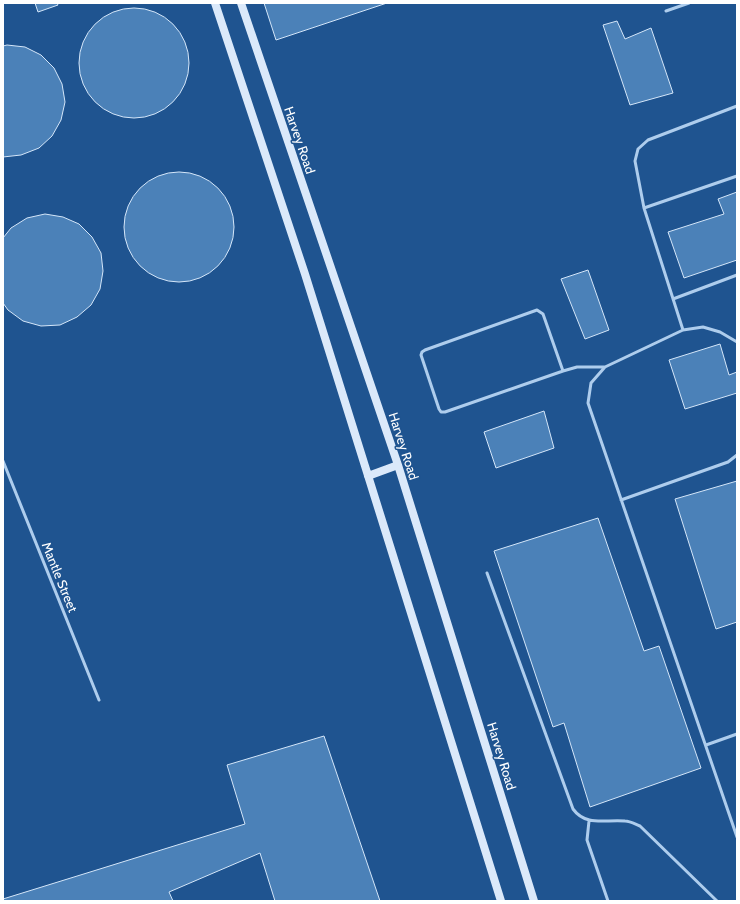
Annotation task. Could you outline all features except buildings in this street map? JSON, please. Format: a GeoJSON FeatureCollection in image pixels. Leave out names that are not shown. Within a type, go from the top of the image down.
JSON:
{"type":"FeatureCollection","features":[{"type":"Feature","properties":{"kind":"main road"},"geometry":{"type":"LineString","coordinates":[[215,3],[305,274],[500,901]]}},
{"type":"Feature","properties":{"kind":"main road","name":"Harvey Road"},"geometry":{"type":"LineString","coordinates":[[240,3],[398,465],[534,901]]}},
{"type":"Feature","properties":{"kind":"main road"},"geometry":{"type":"LineString","coordinates":[[368,476],[398,465]]}},
{"type":"Feature","properties":{"kind":"lane"},"geometry":{"type":"LineString","coordinates":[[666,11],[689,3]]}},
{"type":"Feature","properties":{"kind":"lane"},"geometry":{"type":"LineString","coordinates":[[683,330],[644,208],[635,162],[638,148],[648,140],[737,106]]}},
{"type":"Feature","properties":{"kind":"lane"},"geometry":{"type":"LineString","coordinates":[[644,208],[737,176]]}},
{"type":"Feature","properties":{"kind":"lane"},"geometry":{"type":"LineString","coordinates":[[673,299],[737,275]]}},
{"type":"Feature","properties":{"kind":"lane"},"geometry":{"type":"LineString","coordinates":[[563,370],[543,314],[538,310],[425,350],[421,355],[441,412],[446,412],[563,370],[577,367],[605,368]]}},
{"type":"Feature","properties":{"kind":"lane"},"geometry":{"type":"LineString","coordinates":[[737,342],[720,332],[703,327],[683,330],[605,368],[591,383],[588,403],[737,837]]}},
{"type":"Feature","properties":{"kind":"lane"},"geometry":{"type":"LineString","coordinates":[[621,500],[728,462],[737,454]]}},
{"type":"Feature","properties":{"kind":"lane","name":"Mantle Street"},"geometry":{"type":"LineString","coordinates":[[3,461],[99,700]]}},
{"type":"Feature","properties":{"kind":"lane"},"geometry":{"type":"LineString","coordinates":[[487,573],[573,809],[578,816],[589,821],[627,820],[640,826],[717,901]]}},
{"type":"Feature","properties":{"kind":"lane"},"geometry":{"type":"LineString","coordinates":[[706,745],[737,734]]}},
{"type":"Feature","properties":{"kind":"lane"},"geometry":{"type":"LineString","coordinates":[[589,821],[587,840],[608,901]]}}]}
